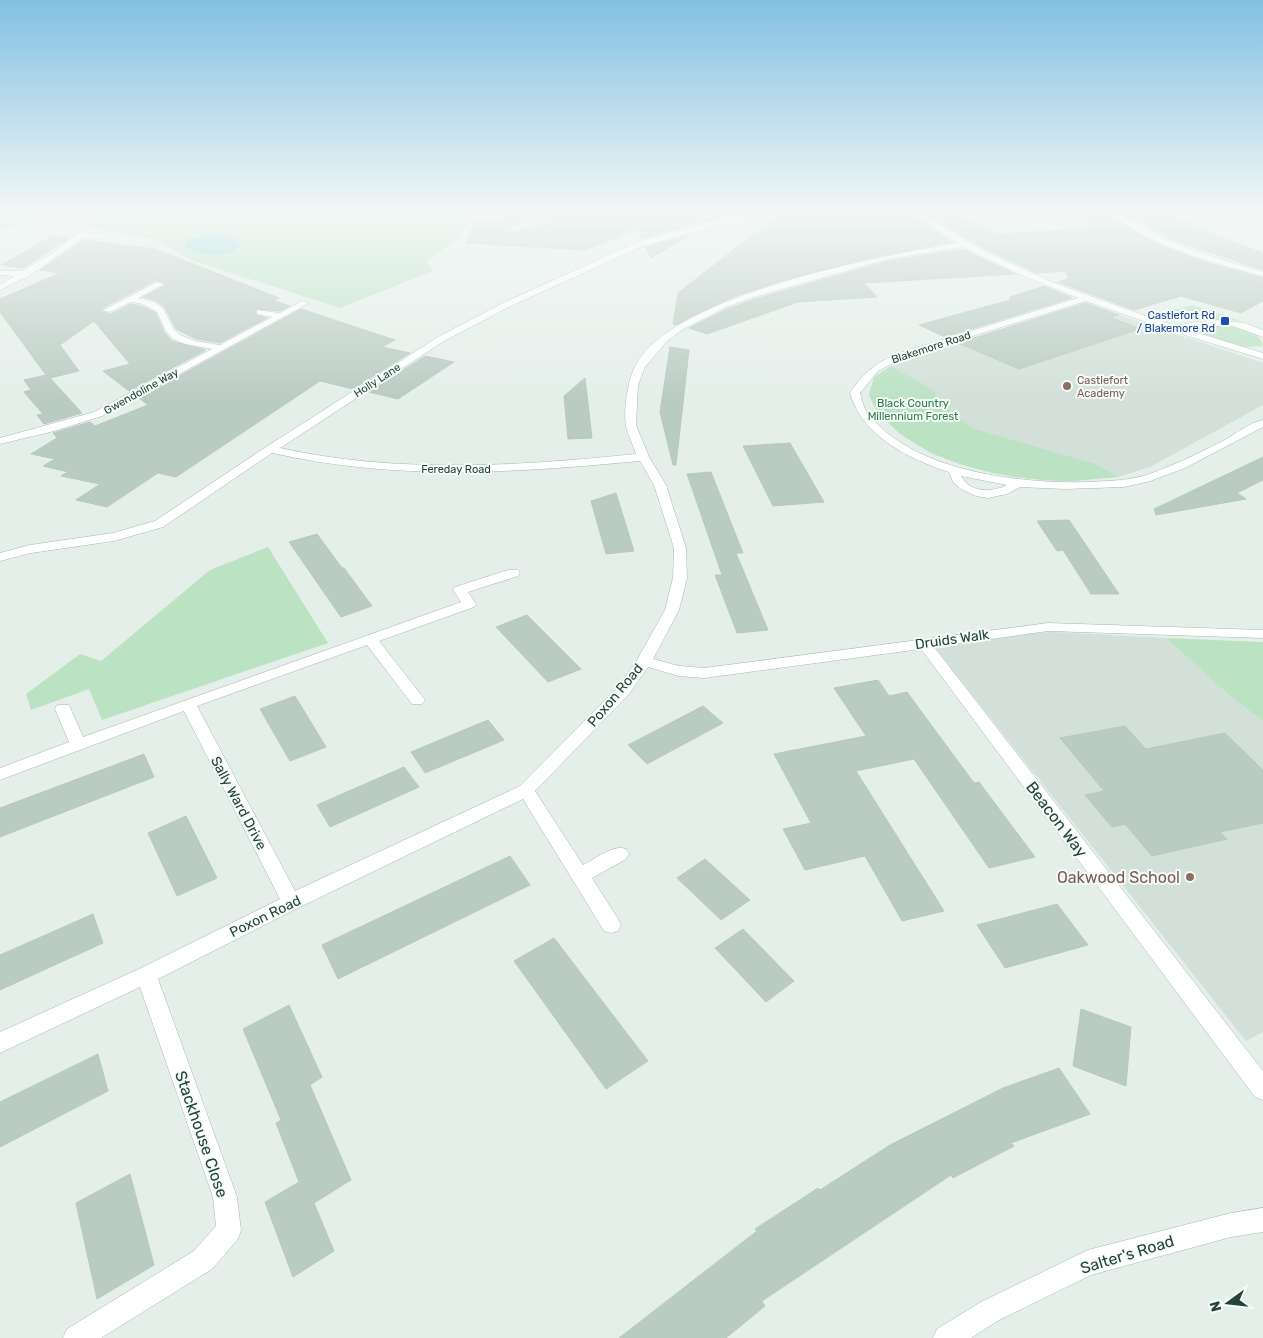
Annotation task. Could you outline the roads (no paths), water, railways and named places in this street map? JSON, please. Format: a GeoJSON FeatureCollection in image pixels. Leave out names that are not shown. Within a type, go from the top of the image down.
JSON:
{"type":"FeatureCollection","features":[{"type":"Feature","properties":{"kind":"street"},"geometry":{"type":"LineString","coordinates":[[0,288],[23,275]]}},
{"type":"Feature","properties":{"kind":"street","name":"Holly Lane"},"geometry":{"type":"LineString","coordinates":[[0,557],[30,549],[114,537],[159,524],[270,449],[441,339],[516,300],[570,275]]}},
{"type":"Feature","properties":{"kind":"street","name":"Poxon Road"},"geometry":{"type":"LineString","coordinates":[[0,1043],[146,975],[291,902],[526,790],[624,690],[644,660],[672,610],[680,578],[680,548],[660,485],[643,457],[631,425],[630,406],[633,385],[640,366],[664,338],[723,305],[751,294],[819,275]]}},
{"type":"Feature","properties":{"kind":"street"},"geometry":{"type":"LineString","coordinates":[[1032,275],[1087,298],[1175,329],[1263,356]]}},
{"type":"Feature","properties":{"kind":"street"},"geometry":{"type":"LineString","coordinates":[[107,310],[160,284]]}},
{"type":"Feature","properties":{"kind":"street","name":"Blakemore Road"},"geometry":{"type":"LineString","coordinates":[[1087,298],[884,362],[866,375],[855,393],[861,413],[887,437],[920,457],[954,470],[1019,482],[1074,487],[1127,484],[1166,473],[1263,423]]}},
{"type":"Feature","properties":{"kind":"street"},"geometry":{"type":"LineString","coordinates":[[130,299],[151,304],[160,309],[166,318],[168,326],[179,337],[221,348]]}},
{"type":"Feature","properties":{"kind":"street","name":"Gwendoline Way"},"geometry":{"type":"LineString","coordinates":[[0,441],[50,430],[98,414],[305,303]]}},
{"type":"Feature","properties":{"kind":"street"},"geometry":{"type":"LineString","coordinates":[[260,312],[282,316]]}},
{"type":"Feature","properties":{"kind":"street"},"geometry":{"type":"LineString","coordinates":[[1175,329],[1186,324],[1202,323],[1259,326],[1263,334]]}},
{"type":"Feature","properties":{"kind":"street","name":"Fereday Road"},"geometry":{"type":"LineString","coordinates":[[270,449],[296,456],[346,463],[420,469],[528,469],[643,457]]}},
{"type":"Feature","properties":{"kind":"street","name":"Blakemore Road"},"geometry":{"type":"LineString","coordinates":[[954,470],[953,474],[957,480],[979,494],[997,495],[1019,482]]}},
{"type":"Feature","properties":{"kind":"street"},"geometry":{"type":"LineString","coordinates":[[0,774],[188,704],[469,604],[460,590],[512,573]]}},
{"type":"Feature","properties":{"kind":"street","name":"Druids Walk"},"geometry":{"type":"LineString","coordinates":[[644,660],[679,670],[704,673],[1048,627],[1263,634]]}},
{"type":"Feature","properties":{"kind":"street"},"geometry":{"type":"LineString","coordinates":[[370,639],[417,700]]}},
{"type":"Feature","properties":{"kind":"street","name":"Beacon Way"},"geometry":{"type":"LineString","coordinates":[[924,644],[1263,1089]]}},
{"type":"Feature","properties":{"kind":"street","name":"Sally Ward Drive"},"geometry":{"type":"LineString","coordinates":[[188,704],[291,902]]}},
{"type":"Feature","properties":{"kind":"street"},"geometry":{"type":"LineString","coordinates":[[63,709],[78,744]]}},
{"type":"Feature","properties":{"kind":"street"},"geometry":{"type":"LineString","coordinates":[[526,790],[611,925]]}},
{"type":"Feature","properties":{"kind":"street"},"geometry":{"type":"LineString","coordinates":[[580,876],[620,854]]}},
{"type":"Feature","properties":{"kind":"street","name":"Stackhouse Close"},"geometry":{"type":"LineString","coordinates":[[76,1338],[203,1260],[229,1230],[225,1197],[146,975]]}},
{"type":"Feature","properties":{"kind":"street","name":"Salter's Road"},"geometry":{"type":"LineString","coordinates":[[946,1338],[990,1311],[1088,1263],[1231,1225],[1263,1220]]}},
{"type":"Feature","properties":{"kind":"place","name":"Castlefort Rd / Blakemore Rd"},"geometry":{"type":"Point","coordinates":[1225,321]}},
{"type":"Feature","properties":{"kind":"place","name":"Castlefort Academy"},"geometry":{"type":"Point","coordinates":[1067,386]}},
{"type":"Feature","properties":{"kind":"place","name":"Oakwood School"},"geometry":{"type":"Point","coordinates":[1190,877]}},
{"type":"Feature","properties":{"kind":"park label","name":"Black Country Millennium Forest"},"geometry":{"type":"Point","coordinates":[913,409]}}]}
